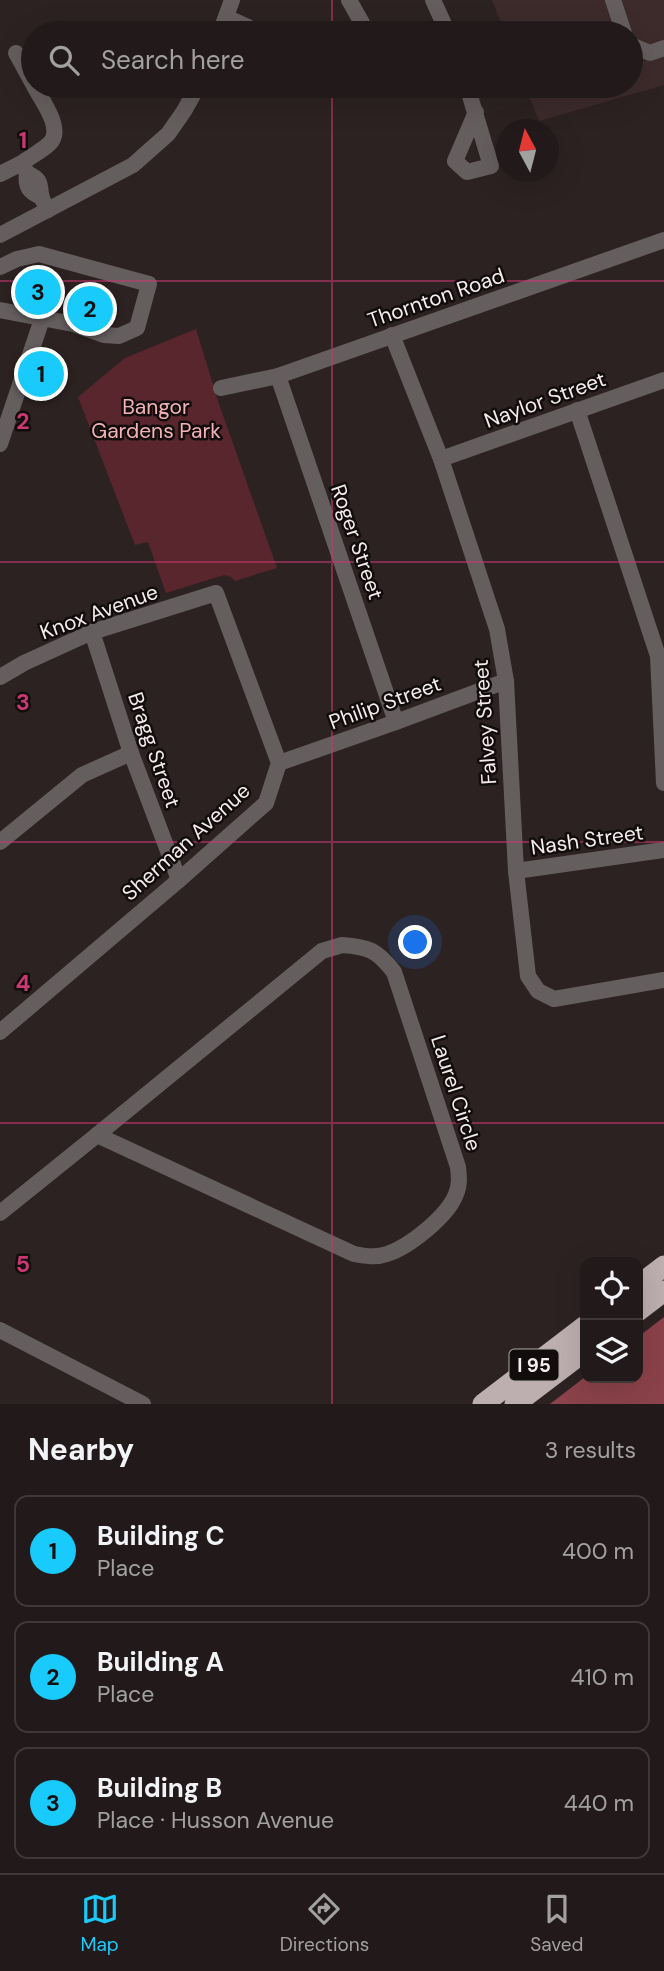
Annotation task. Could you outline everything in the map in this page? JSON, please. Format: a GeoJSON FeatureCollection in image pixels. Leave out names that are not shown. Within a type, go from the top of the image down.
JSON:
{"type":"FeatureCollection","features":[{"type":"Feature","properties":{"kind":"highway"},"geometry":{"type":"LineString","coordinates":[[643,1282],[664,1266]]}},
{"type":"Feature","properties":{"kind":"highway"},"geometry":{"type":"LineString","coordinates":[[643,1307],[664,1290]]}},
{"type":"Feature","properties":{"kind":"highway","name":"I 95"},"geometry":{"type":"LineString","coordinates":[[483,1404],[580,1330]]}},
{"type":"Feature","properties":{"kind":"highway","name":"I 95"},"geometry":{"type":"LineString","coordinates":[[515,1404],[580,1354]]}},
{"type":"Feature","properties":{"kind":"street"},"geometry":{"type":"LineString","coordinates":[[224,21],[232,0]]}},
{"type":"Feature","properties":{"kind":"street"},"geometry":{"type":"LineString","coordinates":[[349,0],[361,21]]}},
{"type":"Feature","properties":{"kind":"street"},"geometry":{"type":"LineString","coordinates":[[433,0],[443,21]]}},
{"type":"Feature","properties":{"kind":"street"},"geometry":{"type":"LineString","coordinates":[[613,0],[620,21]]}},
{"type":"Feature","properties":{"kind":"street"},"geometry":{"type":"LineString","coordinates":[[226,17],[235,21]]}},
{"type":"Feature","properties":{"kind":"street"},"geometry":{"type":"LineString","coordinates":[[643,50],[650,53],[664,48]]}},
{"type":"Feature","properties":{"kind":"street"},"geometry":{"type":"LineString","coordinates":[[16,53],[21,62]]}},
{"type":"Feature","properties":{"kind":"street"},"geometry":{"type":"LineString","coordinates":[[0,174],[24,168],[54,138],[54,122],[41,98]]}},
{"type":"Feature","properties":{"kind":"street"},"geometry":{"type":"LineString","coordinates":[[0,235],[45,203],[133,165],[168,134],[191,98]]}},
{"type":"Feature","properties":{"kind":"street"},"geometry":{"type":"LineString","coordinates":[[471,98],[476,112]]}},
{"type":"Feature","properties":{"kind":"street"},"geometry":{"type":"LineString","coordinates":[[24,168],[37,177],[45,203]]}},
{"type":"Feature","properties":{"kind":"street","name":"Thornton Road"},"geometry":{"type":"LineString","coordinates":[[221,388],[278,376],[664,240]]}},
{"type":"Feature","properties":{"kind":"street"},"geometry":{"type":"LineString","coordinates":[[0,267],[17,259],[39,254],[149,284],[137,328],[119,336],[104,335],[73,324],[0,310]]}},
{"type":"Feature","properties":{"kind":"street"},"geometry":{"type":"LineString","coordinates":[[0,444],[42,319]]}},
{"type":"Feature","properties":{"kind":"street","name":"Falvey Street"},"geometry":{"type":"LineString","coordinates":[[392,335],[441,459],[497,629],[506,681],[516,871],[528,976],[538,991],[554,999],[664,980]]}},
{"type":"Feature","properties":{"kind":"street","name":"Roger Street"},"geometry":{"type":"LineString","coordinates":[[278,376],[396,722]]}},
{"type":"Feature","properties":{"kind":"street","name":"Naylor Street"},"geometry":{"type":"LineString","coordinates":[[441,459],[664,380]]}},
{"type":"Feature","properties":{"kind":"street"},"geometry":{"type":"LineString","coordinates":[[576,410],[658,656],[664,783]]}},
{"type":"Feature","properties":{"kind":"street","name":"Knox Avenue"},"geometry":{"type":"LineString","coordinates":[[0,677],[92,632],[216,593],[279,763]]}},
{"type":"Feature","properties":{"kind":"street","name":"Bragg Street"},"geometry":{"type":"LineString","coordinates":[[92,632],[131,753],[179,880]]}},
{"type":"Feature","properties":{"kind":"street","name":"Philip Street"},"geometry":{"type":"LineString","coordinates":[[279,763],[506,681]]}},
{"type":"Feature","properties":{"kind":"street"},"geometry":{"type":"LineString","coordinates":[[0,842],[82,775],[131,753]]}},
{"type":"Feature","properties":{"kind":"street","name":"Sherman Avenue"},"geometry":{"type":"LineString","coordinates":[[0,1032],[266,803],[279,763]]}},
{"type":"Feature","properties":{"kind":"street","name":"Nash Street"},"geometry":{"type":"LineString","coordinates":[[516,871],[664,850]]}},
{"type":"Feature","properties":{"kind":"street","name":"Laurel Circle"},"geometry":{"type":"LineString","coordinates":[[0,1213],[322,951],[342,945],[363,947],[382,956],[394,972],[458,1167],[459,1186],[455,1198],[434,1224],[388,1254],[373,1257],[354,1254],[97,1135]]}},
{"type":"Feature","properties":{"kind":"street"},"geometry":{"type":"LineString","coordinates":[[2,1336],[144,1404]]}},
{"type":"Feature","properties":{"kind":"shaded area"},"geometry":{"type":"Polygon","coordinates":[[[492,0],[664,0],[664,85],[643,91],[643,21],[500,21],[492,0]]]}},
{"type":"Feature","properties":{"kind":"shaded area"},"geometry":{"type":"Polygon","coordinates":[[[530,98],[619,98],[538,119],[530,98]]]}},
{"type":"Feature","properties":{"kind":"shaded area"},"geometry":{"type":"Polygon","coordinates":[[[664,1317],[664,1404],[550,1404],[580,1381],[580,1383],[643,1383],[643,1333],[664,1317]]]}},
{"type":"Feature","properties":{"kind":"green space","name":"Bangor Gardens Park"},"geometry":{"type":"Polygon","coordinates":[[[196,329],[219,404],[277,568],[235,581],[224,575],[166,593],[148,542],[135,545],[78,397],[125,358],[196,329]]]}},
{"type":"Feature","properties":{"kind":"place","name":"Building B"},"geometry":{"type":"Point","coordinates":[38,292]}},
{"type":"Feature","properties":{"kind":"place","name":"Building A"},"geometry":{"type":"Point","coordinates":[90,309]}},
{"type":"Feature","properties":{"kind":"place","name":"Building C"},"geometry":{"type":"Point","coordinates":[41,374]}}]}
